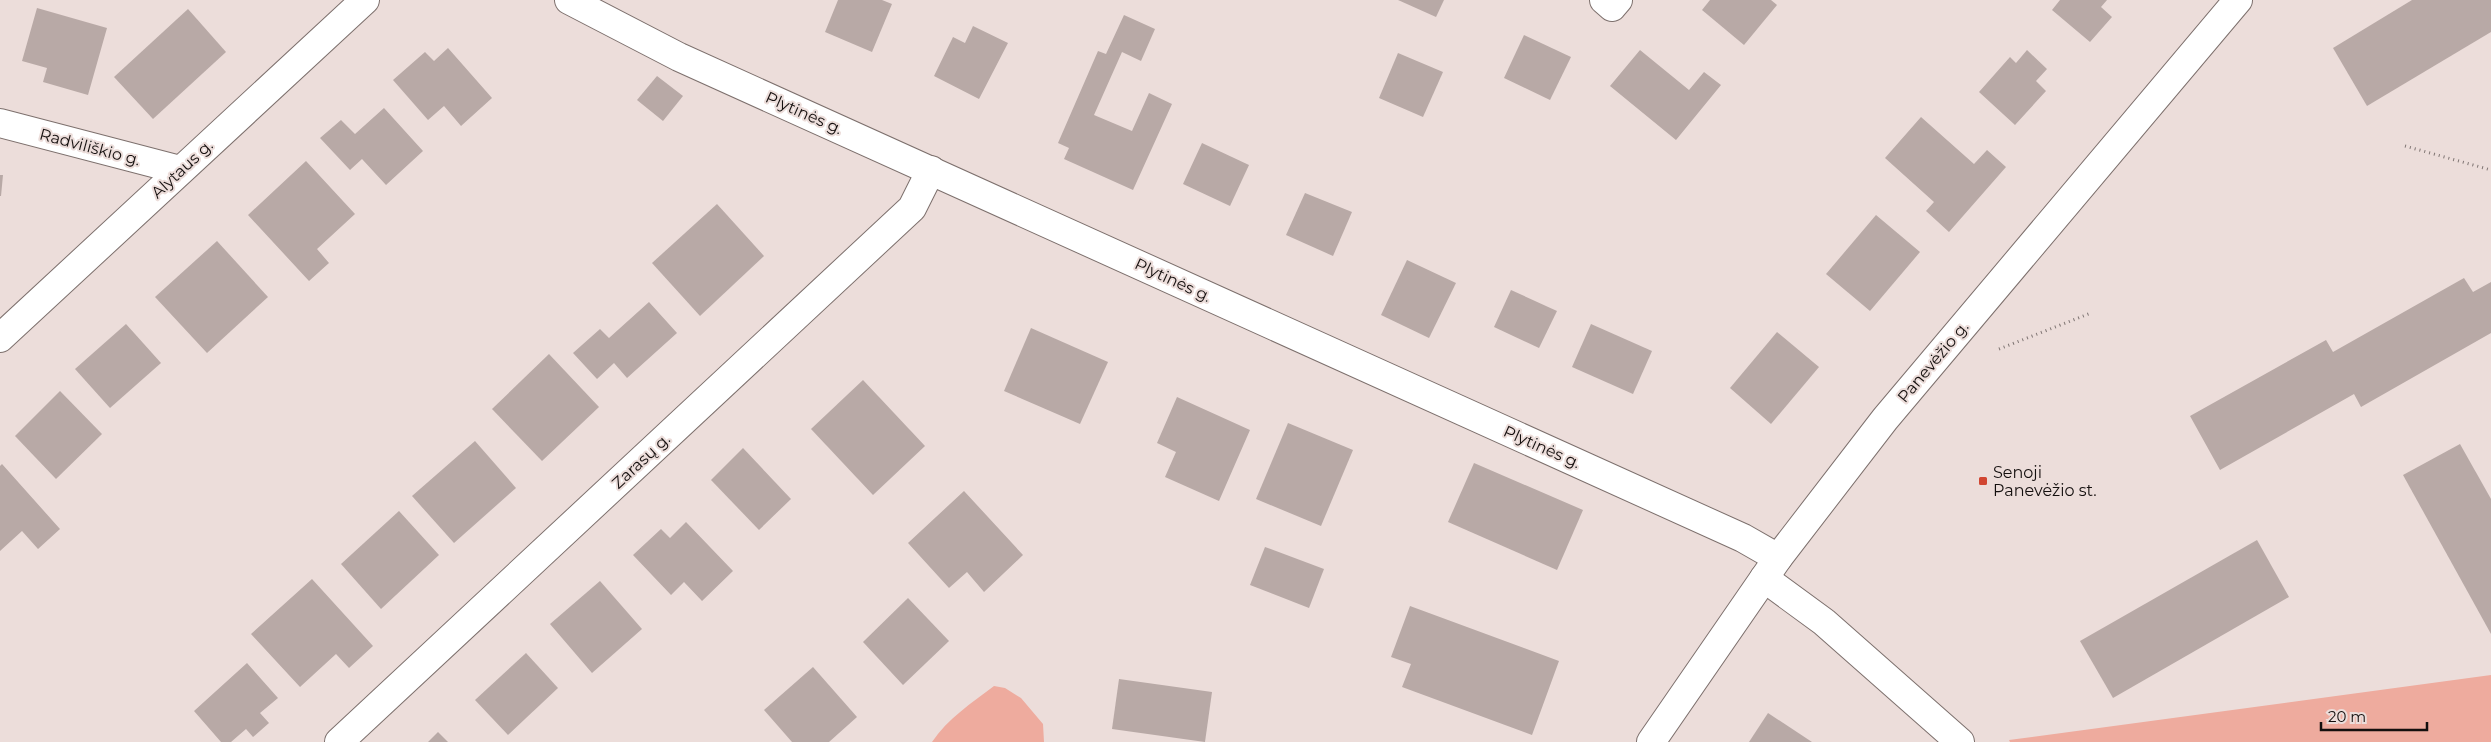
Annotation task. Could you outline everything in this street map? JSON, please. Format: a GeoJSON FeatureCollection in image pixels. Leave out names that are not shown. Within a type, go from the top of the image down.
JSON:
{"type":"FeatureCollection","features":[{"type":"Feature","properties":{"kind":"street","name":"Alytaus g."},"geometry":{"type":"LineString","coordinates":[[0,338],[365,0]]}},
{"type":"Feature","properties":{"kind":"street","name":"Plytinės g."},"geometry":{"type":"LineString","coordinates":[[569,0],[679,57],[1734,534],[1771,568],[1824,622],[1960,742]]}},
{"type":"Feature","properties":{"kind":"street"},"geometry":{"type":"LineString","coordinates":[[1604,0],[1612,6],[1618,0]]}},
{"type":"Feature","properties":{"kind":"street","name":"Panevėžio g."},"geometry":{"type":"LineString","coordinates":[[1651,742],[1771,568],[1885,419],[2238,0]]}},
{"type":"Feature","properties":{"kind":"street","name":"Radviliškio g."},"geometry":{"type":"LineString","coordinates":[[0,123],[180,170]]}},
{"type":"Feature","properties":{"kind":"street","name":"Zarasų g."},"geometry":{"type":"LineString","coordinates":[[339,742],[912,208],[931,170]]}},
{"type":"Feature","properties":{"kind":"path"},"geometry":{"type":"LineString","coordinates":[[2405,146],[2491,170]]}},
{"type":"Feature","properties":{"kind":"path"},"geometry":{"type":"LineString","coordinates":[[1999,349],[2091,313]]}},
{"type":"Feature","properties":{"kind":"shaded area"},"geometry":{"type":"Polygon","coordinates":[[[2491,675],[2491,742],[2010,742],[2009,740],[2491,675]]]}},
{"type":"Feature","properties":{"kind":"shaded area"},"geometry":{"type":"Polygon","coordinates":[[[994,686],[1005,688],[1021,698],[1043,724],[1044,742],[932,742],[953,718],[994,686]]]}},
{"type":"Feature","properties":{"kind":"building"},"geometry":{"type":"Polygon","coordinates":[[[838,0],[882,0],[892,4],[872,52],[825,32],[838,0]]]}},
{"type":"Feature","properties":{"kind":"building"},"geometry":{"type":"Polygon","coordinates":[[[1398,0],[1444,0],[1436,17],[1398,0]]]}},
{"type":"Feature","properties":{"kind":"building"},"geometry":{"type":"Polygon","coordinates":[[[1710,0],[1771,0],[1777,5],[1744,45],[1702,10],[1710,0]]]}},
{"type":"Feature","properties":{"kind":"building"},"geometry":{"type":"Polygon","coordinates":[[[2060,0],[2107,0],[2101,7],[2112,17],[2090,42],[2052,10],[2060,0]]]}},
{"type":"Feature","properties":{"kind":"building"},"geometry":{"type":"Polygon","coordinates":[[[2412,0],[2491,0],[2491,32],[2367,106],[2333,48],[2412,0]]]}},
{"type":"Feature","properties":{"kind":"building"},"geometry":{"type":"Polygon","coordinates":[[[37,8],[107,28],[88,95],[43,82],[47,68],[22,61],[37,8]]]}},
{"type":"Feature","properties":{"kind":"building"},"geometry":{"type":"Polygon","coordinates":[[[188,9],[226,52],[153,119],[114,77],[188,9]]]}},
{"type":"Feature","properties":{"kind":"building"},"geometry":{"type":"Polygon","coordinates":[[[1124,15],[1155,29],[1141,61],[1122,52],[1094,115],[1132,131],[1149,93],[1172,104],[1133,190],[1064,159],[1069,148],[1058,143],[1098,51],[1106,54],[1124,15]]]}},
{"type":"Feature","properties":{"kind":"building"},"geometry":{"type":"Polygon","coordinates":[[[973,26],[1008,43],[979,99],[934,76],[953,37],[965,43],[973,26]]]}},
{"type":"Feature","properties":{"kind":"building"},"geometry":{"type":"Polygon","coordinates":[[[1524,35],[1571,57],[1550,100],[1504,78],[1524,35]]]}},
{"type":"Feature","properties":{"kind":"building"},"geometry":{"type":"Polygon","coordinates":[[[448,48],[492,98],[461,126],[444,106],[428,120],[393,80],[425,52],[434,61],[448,48]]]}},
{"type":"Feature","properties":{"kind":"building"},"geometry":{"type":"Polygon","coordinates":[[[1640,50],[1689,90],[1704,72],[1721,85],[1676,140],[1610,86],[1640,50]]]}},
{"type":"Feature","properties":{"kind":"building"},"geometry":{"type":"Polygon","coordinates":[[[2027,50],[2047,69],[2036,81],[2046,91],[2015,125],[1979,92],[2010,57],[2016,63],[2027,50]]]}},
{"type":"Feature","properties":{"kind":"building"},"geometry":{"type":"Polygon","coordinates":[[[1398,53],[1443,72],[1423,117],[1379,98],[1398,53]]]}},
{"type":"Feature","properties":{"kind":"building"},"geometry":{"type":"Polygon","coordinates":[[[657,76],[683,96],[663,121],[637,100],[657,76]]]}},
{"type":"Feature","properties":{"kind":"building"},"geometry":{"type":"Polygon","coordinates":[[[384,108],[423,151],[386,185],[362,159],[350,170],[320,138],[341,120],[355,134],[384,108]]]}},
{"type":"Feature","properties":{"kind":"building"},"geometry":{"type":"Polygon","coordinates":[[[1921,117],[1974,164],[1987,150],[2006,167],[1949,232],[1926,211],[1934,202],[1885,158],[1921,117]]]}},
{"type":"Feature","properties":{"kind":"building"},"geometry":{"type":"Polygon","coordinates":[[[1202,143],[1249,165],[1230,206],[1183,184],[1202,143]]]}},
{"type":"Feature","properties":{"kind":"building"},"geometry":{"type":"Polygon","coordinates":[[[306,161],[355,214],[317,249],[329,263],[309,281],[248,215],[306,161]]]}},
{"type":"Feature","properties":{"kind":"building"},"geometry":{"type":"Polygon","coordinates":[[[0,175],[3,175],[1,196],[0,196],[0,175]]]}},
{"type":"Feature","properties":{"kind":"building"},"geometry":{"type":"Polygon","coordinates":[[[1305,193],[1352,212],[1333,256],[1286,235],[1305,193]]]}},
{"type":"Feature","properties":{"kind":"building"},"geometry":{"type":"Polygon","coordinates":[[[717,204],[764,256],[700,316],[652,263],[717,204]]]}},
{"type":"Feature","properties":{"kind":"building"},"geometry":{"type":"Polygon","coordinates":[[[1876,215],[1920,252],[1870,311],[1826,274],[1876,215]]]}},
{"type":"Feature","properties":{"kind":"building"},"geometry":{"type":"Polygon","coordinates":[[[217,241],[268,297],[207,353],[155,297],[217,241]]]}},
{"type":"Feature","properties":{"kind":"building"},"geometry":{"type":"Polygon","coordinates":[[[1407,260],[1456,283],[1429,338],[1381,315],[1407,260]]]}},
{"type":"Feature","properties":{"kind":"building"},"geometry":{"type":"Polygon","coordinates":[[[2464,278],[2473,292],[2491,282],[2491,333],[2361,407],[2354,394],[2220,470],[2190,416],[2326,340],[2333,352],[2464,278]]]}},
{"type":"Feature","properties":{"kind":"building"},"geometry":{"type":"Polygon","coordinates":[[[1511,290],[1557,311],[1539,348],[1494,327],[1511,290]]]}},
{"type":"Feature","properties":{"kind":"building"},"geometry":{"type":"Polygon","coordinates":[[[649,302],[677,333],[627,378],[614,363],[597,379],[573,353],[600,329],[609,338],[649,302]]]}},
{"type":"Feature","properties":{"kind":"building"},"geometry":{"type":"Polygon","coordinates":[[[126,324],[161,363],[110,408],[75,369],[126,324]]]}},
{"type":"Feature","properties":{"kind":"building"},"geometry":{"type":"Polygon","coordinates":[[[1591,324],[1652,351],[1633,394],[1572,367],[1591,324]]]}},
{"type":"Feature","properties":{"kind":"building"},"geometry":{"type":"Polygon","coordinates":[[[1031,328],[1108,362],[1080,424],[1004,391],[1031,328]]]}},
{"type":"Feature","properties":{"kind":"building"},"geometry":{"type":"Polygon","coordinates":[[[1777,332],[1819,367],[1771,424],[1730,388],[1777,332]]]}},
{"type":"Feature","properties":{"kind":"building"},"geometry":{"type":"Polygon","coordinates":[[[549,354],[599,407],[542,461],[492,409],[549,354]]]}},
{"type":"Feature","properties":{"kind":"building"},"geometry":{"type":"Polygon","coordinates":[[[863,380],[925,446],[873,495],[811,429],[863,380]]]}},
{"type":"Feature","properties":{"kind":"building"},"geometry":{"type":"Polygon","coordinates":[[[60,391],[102,434],[56,479],[15,436],[60,391]]]}},
{"type":"Feature","properties":{"kind":"building"},"geometry":{"type":"Polygon","coordinates":[[[1177,397],[1250,430],[1219,501],[1165,477],[1176,452],[1157,443],[1177,397]]]}},
{"type":"Feature","properties":{"kind":"building"},"geometry":{"type":"Polygon","coordinates":[[[1288,423],[1353,450],[1321,526],[1256,499],[1288,423]]]}},
{"type":"Feature","properties":{"kind":"building"},"geometry":{"type":"Polygon","coordinates":[[[475,441],[516,488],[454,543],[412,496],[475,441]]]}},
{"type":"Feature","properties":{"kind":"building"},"geometry":{"type":"Polygon","coordinates":[[[2460,444],[2491,499],[2491,634],[2403,475],[2460,444]]]}},
{"type":"Feature","properties":{"kind":"building"},"geometry":{"type":"Polygon","coordinates":[[[743,448],[791,499],[759,530],[711,480],[743,448]]]}},
{"type":"Feature","properties":{"kind":"building"},"geometry":{"type":"Polygon","coordinates":[[[1474,463],[1583,510],[1557,570],[1448,522],[1474,463]]]}},
{"type":"Feature","properties":{"kind":"building"},"geometry":{"type":"Polygon","coordinates":[[[2,464],[60,529],[38,549],[22,531],[0,551],[0,466],[2,464]]]}},
{"type":"Feature","properties":{"kind":"building"},"geometry":{"type":"Polygon","coordinates":[[[964,491],[1023,555],[984,592],[967,572],[949,588],[908,543],[964,491]]]}},
{"type":"Feature","properties":{"kind":"building"},"geometry":{"type":"Polygon","coordinates":[[[399,511],[439,555],[381,609],[341,564],[399,511]]]}},
{"type":"Feature","properties":{"kind":"building"},"geometry":{"type":"Polygon","coordinates":[[[686,522],[733,571],[702,601],[684,582],[671,595],[633,555],[661,529],[670,538],[686,522]]]}},
{"type":"Feature","properties":{"kind":"building"},"geometry":{"type":"Polygon","coordinates":[[[2257,540],[2289,597],[2113,698],[2080,641],[2257,540]]]}},
{"type":"Feature","properties":{"kind":"building"},"geometry":{"type":"Polygon","coordinates":[[[1265,547],[1324,569],[1309,608],[1250,585],[1265,547]]]}},
{"type":"Feature","properties":{"kind":"building"},"geometry":{"type":"Polygon","coordinates":[[[312,579],[373,646],[349,668],[336,654],[300,687],[251,634],[312,579]]]}},
{"type":"Feature","properties":{"kind":"building"},"geometry":{"type":"Polygon","coordinates":[[[600,581],[642,629],[592,673],[550,624],[600,581]]]}},
{"type":"Feature","properties":{"kind":"building"},"geometry":{"type":"Polygon","coordinates":[[[908,598],[949,641],[903,685],[863,642],[908,598]]]}},
{"type":"Feature","properties":{"kind":"building"},"geometry":{"type":"Polygon","coordinates":[[[1410,606],[1559,661],[1532,735],[1402,687],[1411,664],[1391,657],[1410,606]]]}},
{"type":"Feature","properties":{"kind":"building"},"geometry":{"type":"Polygon","coordinates":[[[526,653],[558,688],[508,735],[475,700],[526,653]]]}},
{"type":"Feature","properties":{"kind":"building"},"geometry":{"type":"Polygon","coordinates":[[[247,663],[278,698],[260,713],[269,723],[253,737],[246,729],[231,742],[221,742],[194,711],[247,663]]]}},
{"type":"Feature","properties":{"kind":"building"},"geometry":{"type":"Polygon","coordinates":[[[813,667],[857,717],[829,742],[792,742],[764,710],[813,667]]]}},
{"type":"Feature","properties":{"kind":"building"},"geometry":{"type":"Polygon","coordinates":[[[1119,679],[1212,692],[1205,742],[1112,729],[1119,679]]]}},
{"type":"Feature","properties":{"kind":"building"},"geometry":{"type":"Polygon","coordinates":[[[1768,713],[1812,742],[1749,742],[1768,713]]]}},
{"type":"Feature","properties":{"kind":"building"},"geometry":{"type":"Polygon","coordinates":[[[438,732],[448,742],[428,742],[438,732]]]}},
{"type":"Feature","properties":{"kind":"place","name":"Senoji Panevėžio st."},"geometry":{"type":"Point","coordinates":[1983,481]}}]}
